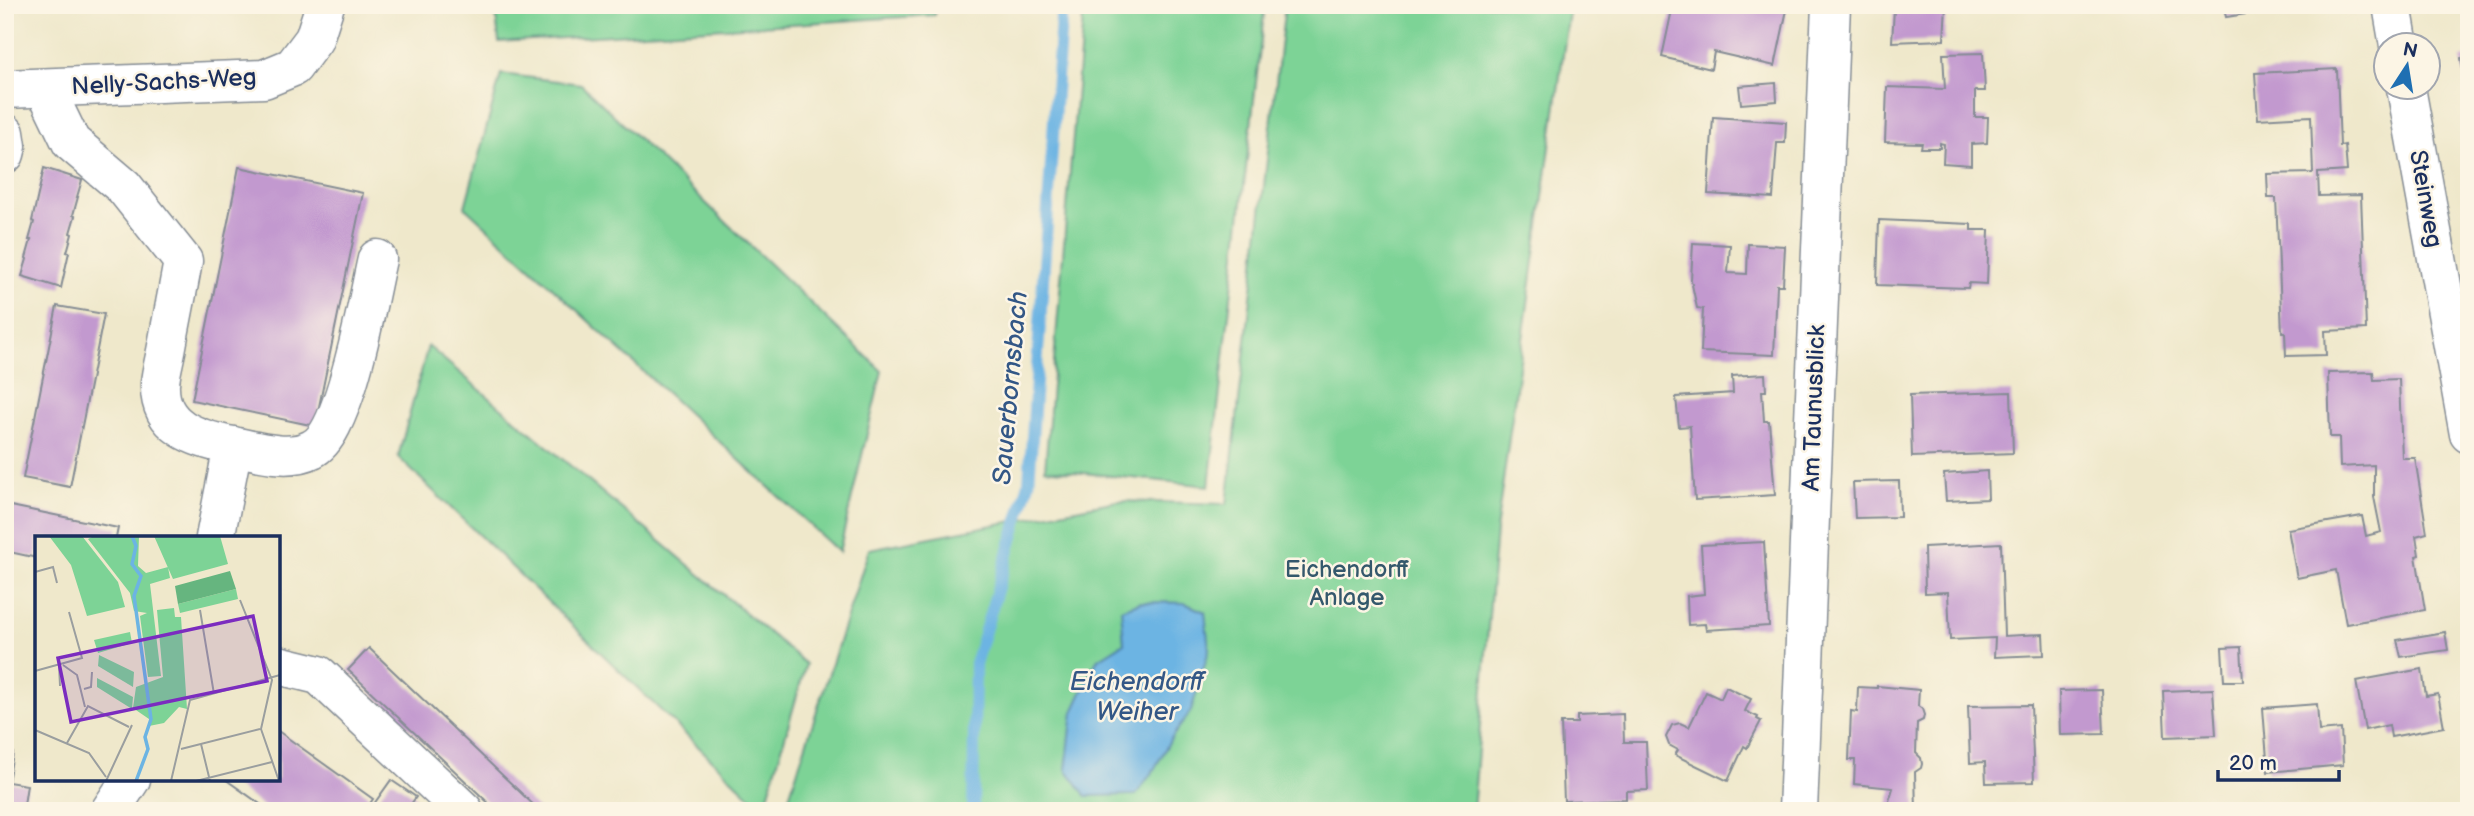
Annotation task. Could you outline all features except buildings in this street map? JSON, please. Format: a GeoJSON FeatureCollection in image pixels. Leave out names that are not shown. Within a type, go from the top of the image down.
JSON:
{"type":"FeatureCollection","features":[{"type":"Feature","properties":{"kind":"street","name":"Nelly-Sachs-Weg"},"geometry":{"type":"LineString","coordinates":[[5,89],[264,79],[293,67],[314,40],[325,5]]}},
{"type":"Feature","properties":{"kind":"street","name":"Am Taunusblick"},"geometry":{"type":"LineString","coordinates":[[1798,811],[1831,5]]}},
{"type":"Feature","properties":{"kind":"street"},"geometry":{"type":"LineString","coordinates":[[2392,5],[2397,32]]}},
{"type":"Feature","properties":{"kind":"street"},"geometry":{"type":"LineString","coordinates":[[45,88],[71,142],[124,187],[183,261],[160,383],[162,405],[172,420],[184,430],[205,440],[275,453],[296,454],[315,449],[335,422],[344,400],[377,259]]}},
{"type":"Feature","properties":{"kind":"street","name":"Steinweg"},"geometry":{"type":"LineString","coordinates":[[2409,102],[2469,434]]}},
{"type":"Feature","properties":{"kind":"street"},"geometry":{"type":"LineString","coordinates":[[5,133],[5,154]]}},
{"type":"Feature","properties":{"kind":"street"},"geometry":{"type":"LineString","coordinates":[[215,536],[233,446]]}},
{"type":"Feature","properties":{"kind":"street"},"geometry":{"type":"LineString","coordinates":[[280,665],[319,675],[449,805]]}},
{"type":"Feature","properties":{"kind":"street"},"geometry":{"type":"LineString","coordinates":[[110,811],[130,781]]}},
{"type":"Feature","properties":{"kind":"green space"},"geometry":{"type":"Polygon","coordinates":[[[495,5],[935,5],[935,15],[499,42],[495,5]]]}},
{"type":"Feature","properties":{"kind":"green space"},"geometry":{"type":"Polygon","coordinates":[[[1084,5],[1265,5],[1209,486],[1045,469],[1084,5]]]}},
{"type":"Feature","properties":{"kind":"green space","name":"Eichendorff Anlage"},"geometry":{"type":"Polygon","coordinates":[[[1285,5],[1570,5],[1496,531],[1473,811],[798,811],[788,800],[869,549],[1117,501],[1227,504],[1285,5]],[[1141,602],[1122,609],[1124,643],[1097,660],[1155,768],[1170,740],[1205,612],[1184,603],[1141,602]]]}},
{"type":"Feature","properties":{"kind":"green space"},"geometry":{"type":"Polygon","coordinates":[[[501,74],[581,84],[882,371],[839,552],[465,207],[501,74]]]}},
{"type":"Feature","properties":{"kind":"green space"},"geometry":{"type":"Polygon","coordinates":[[[428,346],[806,664],[764,810],[398,457],[428,346]]]}},
{"type":"Feature","properties":{"kind":"water","name":"Eichendorff Weiher"},"geometry":{"type":"Polygon","coordinates":[[[1141,602],[1184,603],[1205,612],[1209,650],[1191,711],[1136,795],[1086,796],[1066,769],[1073,712],[1097,660],[1124,643],[1121,609],[1141,602]]]}},
{"type":"Feature","properties":{"kind":"waterway","name":"Sauerbornsbach"},"geometry":{"type":"LineString","coordinates":[[973,811],[975,664],[1029,483],[1062,5]]}}]}
